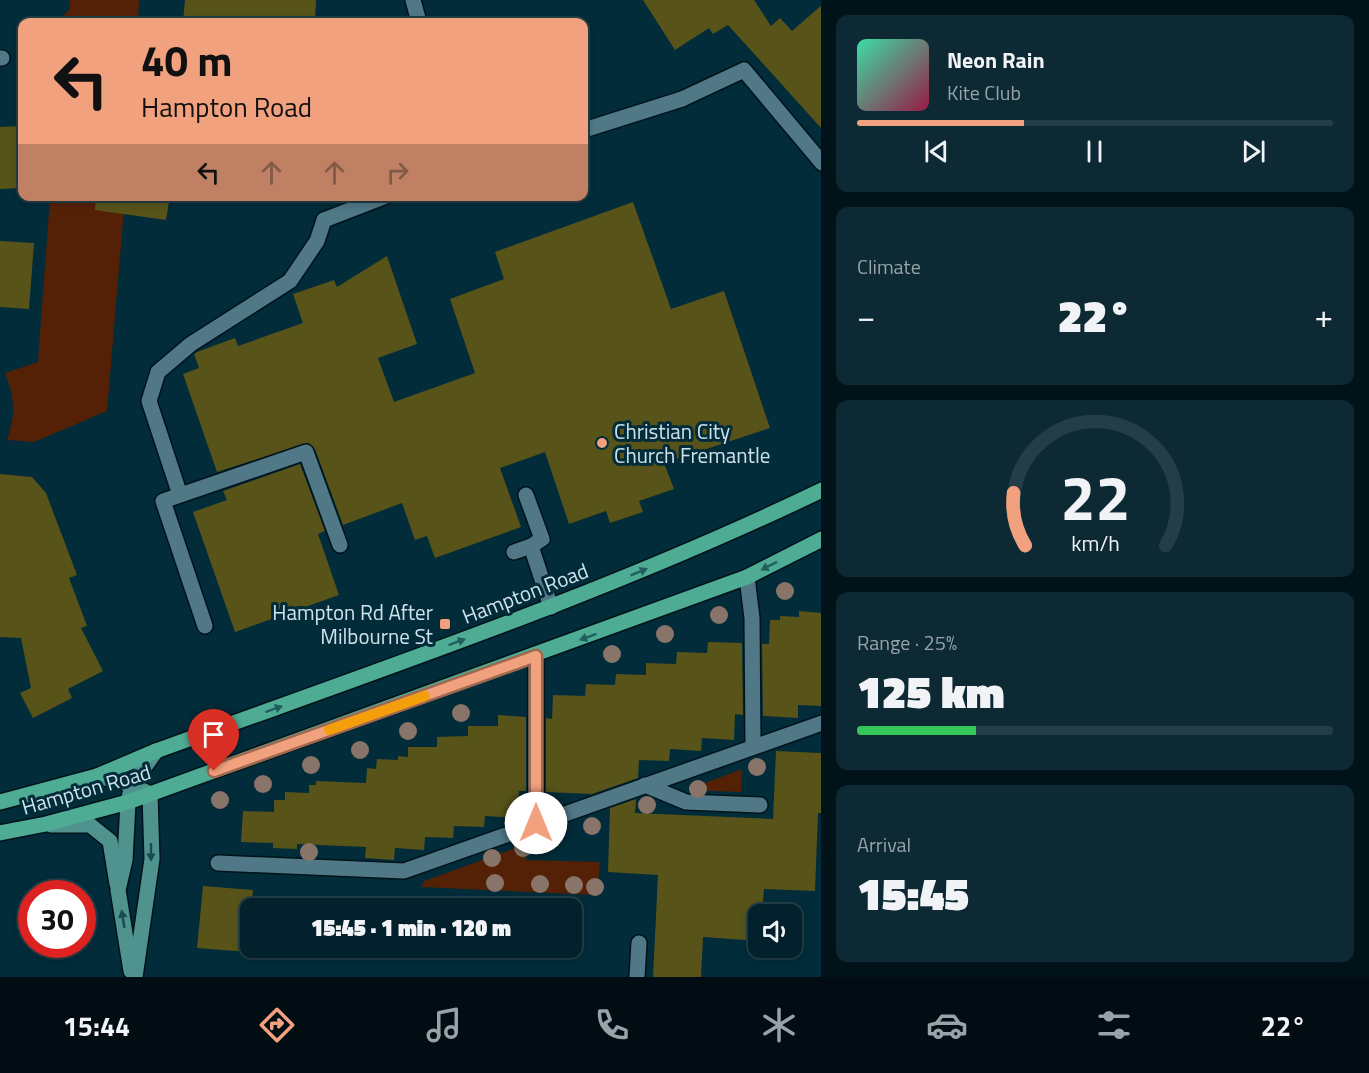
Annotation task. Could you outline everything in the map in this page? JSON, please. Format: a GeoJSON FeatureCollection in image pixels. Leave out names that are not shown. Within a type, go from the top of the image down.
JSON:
{"type":"FeatureCollection","features":[{"type":"Feature","properties":{"kind":"main road","name":"Hampton Road"},"geometry":{"type":"LineString","coordinates":[[0,802],[98,776],[156,751],[551,607],[717,540],[821,490]]}},
{"type":"Feature","properties":{"kind":"main road","name":"Hampton Road"},"geometry":{"type":"LineString","coordinates":[[0,833],[46,824],[128,802],[747,578],[821,540]]}},
{"type":"Feature","properties":{"kind":"street"},"geometry":{"type":"LineString","coordinates":[[413,0],[418,18]]}},
{"type":"Feature","properties":{"kind":"street"},"geometry":{"type":"LineString","coordinates":[[588,129],[682,99],[744,70],[821,162]]}},
{"type":"Feature","properties":{"kind":"street"},"geometry":{"type":"LineString","coordinates":[[180,495],[149,401],[158,372],[190,344],[290,281],[317,241],[324,220],[373,201]]}},
{"type":"Feature","properties":{"kind":"street"},"geometry":{"type":"LineString","coordinates":[[205,626],[164,501],[306,452],[340,545]]}},
{"type":"Feature","properties":{"kind":"street"},"geometry":{"type":"LineString","coordinates":[[514,552],[542,539],[526,495]]}},
{"type":"Feature","properties":{"kind":"street"},"geometry":{"type":"LineString","coordinates":[[531,546],[551,607]]}},
{"type":"Feature","properties":{"kind":"street"},"geometry":{"type":"LineString","coordinates":[[747,578],[753,618],[753,746]]}},
{"type":"Feature","properties":{"kind":"street"},"geometry":{"type":"LineString","coordinates":[[536,656],[536,823]]}},
{"type":"Feature","properties":{"kind":"street"},"geometry":{"type":"LineString","coordinates":[[218,863],[404,871],[821,723]]}},
{"type":"Feature","properties":{"kind":"street"},"geometry":{"type":"LineString","coordinates":[[118,890],[125,860],[128,802],[132,785],[156,751]]}},
{"type":"Feature","properties":{"kind":"street"},"geometry":{"type":"LineString","coordinates":[[98,776],[132,785],[150,794],[152,859],[133,977]]}},
{"type":"Feature","properties":{"kind":"street"},"geometry":{"type":"LineString","coordinates":[[645,785],[686,802],[760,805]]}},
{"type":"Feature","properties":{"kind":"street"},"geometry":{"type":"LineString","coordinates":[[46,824],[90,825],[110,841],[133,977]]}},
{"type":"Feature","properties":{"kind":"street"},"geometry":{"type":"LineString","coordinates":[[637,977],[639,943]]}},
{"type":"Feature","properties":{"kind":"shaded area"},"geometry":{"type":"Polygon","coordinates":[[[70,0],[139,0],[138,18],[61,18],[69,10],[70,0]]]}},
{"type":"Feature","properties":{"kind":"shaded area"},"geometry":{"type":"Polygon","coordinates":[[[50,201],[125,201],[107,411],[34,442],[7,440],[13,406],[11,390],[5,373],[38,362],[50,201]]]}},
{"type":"Feature","properties":{"kind":"shaded area"},"geometry":{"type":"Polygon","coordinates":[[[742,769],[741,792],[687,790],[742,769]]]}},
{"type":"Feature","properties":{"kind":"shaded area"},"geometry":{"type":"Polygon","coordinates":[[[527,844],[526,860],[600,862],[597,895],[421,887],[424,881],[527,844]]]}},
{"type":"Feature","properties":{"kind":"building"},"geometry":{"type":"Polygon","coordinates":[[[185,0],[316,0],[315,18],[183,18],[185,0]]]}},
{"type":"Feature","properties":{"kind":"building"},"geometry":{"type":"Polygon","coordinates":[[[643,0],[754,0],[771,26],[780,18],[792,31],[821,6],[821,128],[728,25],[713,34],[709,28],[675,50],[643,0]]]}},
{"type":"Feature","properties":{"kind":"building"},"geometry":{"type":"Polygon","coordinates":[[[18,126],[18,188],[0,189],[0,127],[18,126]]]}},
{"type":"Feature","properties":{"kind":"building"},"geometry":{"type":"Polygon","coordinates":[[[96,201],[169,201],[166,220],[95,210],[96,201]]]}},
{"type":"Feature","properties":{"kind":"building"},"geometry":{"type":"Polygon","coordinates":[[[633,202],[671,309],[724,291],[770,428],[664,463],[674,489],[639,501],[643,512],[610,523],[606,511],[569,524],[545,452],[500,468],[521,527],[435,558],[427,536],[415,540],[402,503],[343,525],[315,449],[308,443],[217,472],[183,374],[199,368],[194,354],[197,352],[235,338],[238,346],[303,323],[293,294],[334,280],[337,287],[387,256],[417,344],[378,358],[394,402],[475,373],[450,299],[504,279],[495,252],[633,202]]]}},
{"type":"Feature","properties":{"kind":"building"},"geometry":{"type":"Polygon","coordinates":[[[0,241],[34,243],[29,309],[0,307],[0,241]]]}},
{"type":"Feature","properties":{"kind":"building"},"geometry":{"type":"Polygon","coordinates":[[[300,464],[325,531],[318,534],[339,595],[235,632],[193,512],[227,500],[223,491],[300,464]]]}},
{"type":"Feature","properties":{"kind":"building"},"geometry":{"type":"Polygon","coordinates":[[[0,474],[32,477],[46,493],[77,575],[69,578],[87,626],[81,628],[103,671],[68,689],[72,698],[33,718],[20,693],[31,688],[21,638],[0,637],[0,474]]]}},
{"type":"Feature","properties":{"kind":"building"},"geometry":{"type":"Polygon","coordinates":[[[799,611],[821,613],[821,706],[798,705],[798,718],[763,716],[762,644],[769,644],[770,620],[780,620],[780,616],[799,617],[799,611]]]}},
{"type":"Feature","properties":{"kind":"building"},"geometry":{"type":"Polygon","coordinates":[[[708,642],[742,643],[743,715],[735,714],[734,740],[702,738],[701,751],[670,749],[669,761],[639,760],[638,778],[592,794],[546,792],[546,718],[552,719],[553,695],[585,696],[586,684],[615,685],[616,674],[646,675],[646,663],[676,664],[677,652],[707,653],[708,642]]]}},
{"type":"Feature","properties":{"kind":"building"},"geometry":{"type":"Polygon","coordinates":[[[498,715],[526,717],[526,791],[519,791],[517,818],[485,816],[484,827],[454,826],[453,838],[425,837],[424,850],[395,848],[394,860],[365,858],[366,847],[297,844],[297,849],[273,848],[273,843],[241,842],[243,811],[274,812],[274,800],[285,800],[285,792],[309,793],[309,785],[316,785],[316,781],[366,783],[367,768],[376,769],[377,759],[398,760],[398,756],[408,757],[408,747],[437,747],[437,737],[468,736],[468,726],[498,726],[498,715]]]}},
{"type":"Feature","properties":{"kind":"building"},"geometry":{"type":"Polygon","coordinates":[[[776,751],[821,753],[821,813],[818,813],[815,891],[764,889],[763,904],[748,904],[748,940],[703,937],[701,977],[653,977],[658,875],[608,872],[610,808],[636,799],[635,813],[773,819],[776,751]]]}},
{"type":"Feature","properties":{"kind":"building"},"geometry":{"type":"Polygon","coordinates":[[[203,886],[253,890],[252,898],[240,898],[240,951],[197,948],[203,886]]]}},
{"type":"Feature","properties":{"kind":"slow traffic"},"geometry":{"type":"LineString","coordinates":[[329,730],[425,696]]}},
{"type":"Feature","properties":{"kind":"place","name":"Christian City Church Fremantle"},"geometry":{"type":"Point","coordinates":[602,443]}},
{"type":"Feature","properties":{"kind":"place","name":"Hampton Rd After Milbourne St"},"geometry":{"type":"Point","coordinates":[445,624]}},
{"type":"Feature","properties":{"kind":"route"},"geometry":{"type":"LineString","coordinates":[[214,771],[536,656],[536,823]]}}]}
